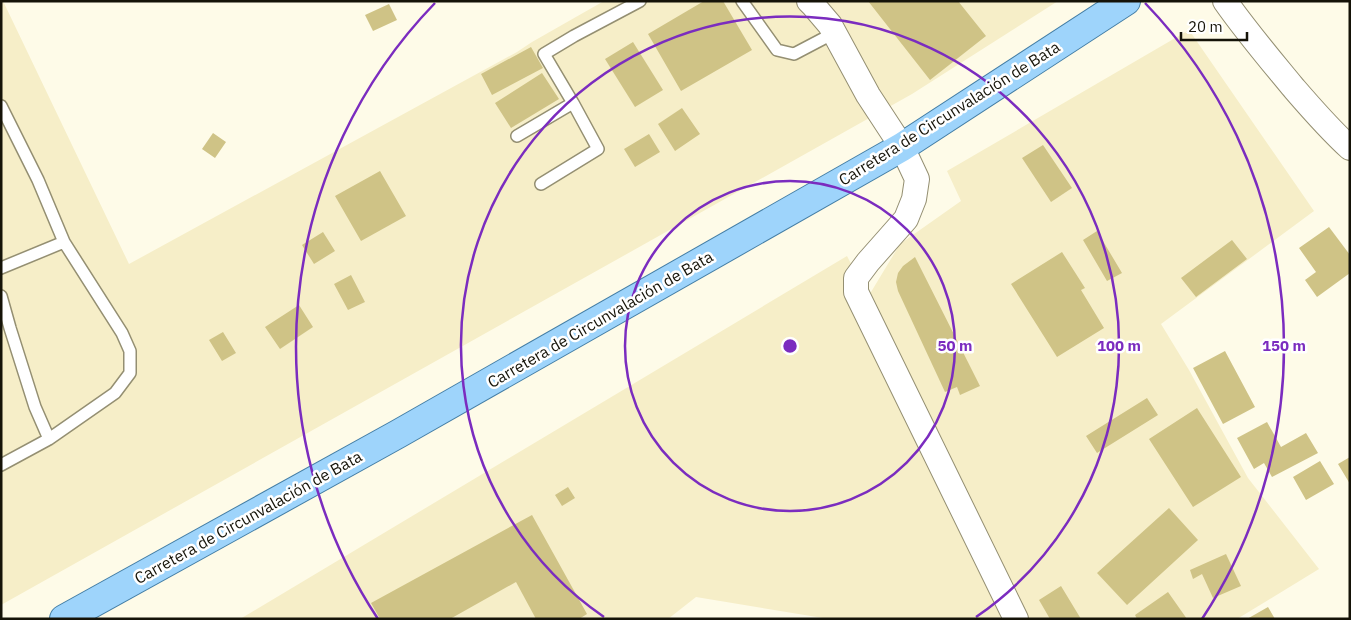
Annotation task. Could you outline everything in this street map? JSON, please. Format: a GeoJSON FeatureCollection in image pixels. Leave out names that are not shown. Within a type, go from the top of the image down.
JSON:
{"type":"FeatureCollection","features":[{"type":"Feature","properties":{"kind":"main road","name":"Carretera de Circunvalación de Bata"},"geometry":{"type":"LineString","coordinates":[[64,619],[398,434],[902,147],[1126,1]]}},
{"type":"Feature","properties":{"kind":"street"},"geometry":{"type":"LineString","coordinates":[[809,1],[830,25],[868,95],[902,147],[917,179],[914,199],[906,219],[856,278],[856,292],[1016,619]]}},
{"type":"Feature","properties":{"kind":"street"},"geometry":{"type":"LineString","coordinates":[[1225,1],[1246,31],[1283,76],[1328,128],[1350,148]]}},
{"type":"Feature","properties":{"kind":"lane"},"geometry":{"type":"LineString","coordinates":[[541,184],[598,150],[544,54],[640,1]]}},
{"type":"Feature","properties":{"kind":"lane"},"geometry":{"type":"LineString","coordinates":[[742,1],[777,50],[794,54],[834,33]]}},
{"type":"Feature","properties":{"kind":"lane"},"geometry":{"type":"LineString","coordinates":[[517,136],[573,103]]}},
{"type":"Feature","properties":{"kind":"lane"},"geometry":{"type":"LineString","coordinates":[[1,106],[38,180],[64,242],[122,333],[130,351],[130,373],[115,393],[49,439],[1,465]]}},
{"type":"Feature","properties":{"kind":"lane"},"geometry":{"type":"LineString","coordinates":[[1,268],[64,242]]}},
{"type":"Feature","properties":{"kind":"lane"},"geometry":{"type":"LineString","coordinates":[[1,296],[35,407],[49,439]]}},
{"type":"Feature","properties":{"kind":"shaded area"},"geometry":{"type":"Polygon","coordinates":[[[1,1],[3,1],[129,264],[517,52],[604,1],[1058,1],[912,94],[1,605],[1,1]]]}},
{"type":"Feature","properties":{"kind":"shaded area"},"geometry":{"type":"Polygon","coordinates":[[[1189,30],[1314,211],[1161,324],[1189,370],[1248,478],[1319,569],[1237,619],[829,619],[696,597],[668,619],[240,619],[847,256],[868,297],[900,244],[961,201],[947,171],[1189,30]]]}},
{"type":"Feature","properties":{"kind":"building"},"geometry":{"type":"Polygon","coordinates":[[[704,1],[723,1],[752,50],[681,91],[648,34],[704,1]]]}},
{"type":"Feature","properties":{"kind":"building"},"geometry":{"type":"Polygon","coordinates":[[[868,1],[958,1],[986,36],[930,80],[868,1]]]}},
{"type":"Feature","properties":{"kind":"building"},"geometry":{"type":"Polygon","coordinates":[[[389,4],[397,20],[373,31],[365,15],[389,4]]]}},
{"type":"Feature","properties":{"kind":"building"},"geometry":{"type":"Polygon","coordinates":[[[633,42],[663,90],[635,107],[605,59],[633,42]]]}},
{"type":"Feature","properties":{"kind":"building"},"geometry":{"type":"Polygon","coordinates":[[[531,47],[543,68],[492,95],[481,74],[531,47]]]}},
{"type":"Feature","properties":{"kind":"building"},"geometry":{"type":"Polygon","coordinates":[[[542,73],[559,99],[511,128],[495,103],[542,73]]]}},
{"type":"Feature","properties":{"kind":"building"},"geometry":{"type":"Polygon","coordinates":[[[682,108],[700,134],[675,151],[658,124],[682,108]]]}},
{"type":"Feature","properties":{"kind":"building"},"geometry":{"type":"Polygon","coordinates":[[[213,133],[226,142],[215,158],[202,149],[213,133]]]}},
{"type":"Feature","properties":{"kind":"building"},"geometry":{"type":"Polygon","coordinates":[[[649,134],[660,152],[635,167],[624,149],[649,134]]]}},
{"type":"Feature","properties":{"kind":"building"},"geometry":{"type":"Polygon","coordinates":[[[1043,145],[1072,188],[1051,202],[1022,158],[1043,145]]]}},
{"type":"Feature","properties":{"kind":"building"},"geometry":{"type":"Polygon","coordinates":[[[380,171],[406,216],[361,241],[335,196],[380,171]]]}},
{"type":"Feature","properties":{"kind":"building"},"geometry":{"type":"Polygon","coordinates":[[[1329,227],[1350,255],[1350,273],[1317,297],[1305,280],[1316,272],[1299,248],[1329,227]]]}},
{"type":"Feature","properties":{"kind":"building"},"geometry":{"type":"Polygon","coordinates":[[[1097,231],[1122,273],[1107,281],[1083,240],[1097,231]]]}},
{"type":"Feature","properties":{"kind":"building"},"geometry":{"type":"Polygon","coordinates":[[[323,232],[335,251],[314,264],[302,245],[323,232]]]}},
{"type":"Feature","properties":{"kind":"building"},"geometry":{"type":"Polygon","coordinates":[[[1232,240],[1247,259],[1196,297],[1181,278],[1232,240]]]}},
{"type":"Feature","properties":{"kind":"building"},"geometry":{"type":"Polygon","coordinates":[[[1062,252],[1085,288],[1081,290],[1104,328],[1057,357],[1011,284],[1062,252]]]}},
{"type":"Feature","properties":{"kind":"building"},"geometry":{"type":"Polygon","coordinates":[[[915,257],[980,386],[960,395],[957,387],[945,392],[898,291],[896,282],[898,273],[903,266],[915,257]]]}},
{"type":"Feature","properties":{"kind":"building"},"geometry":{"type":"Polygon","coordinates":[[[351,275],[365,302],[348,310],[334,284],[351,275]]]}},
{"type":"Feature","properties":{"kind":"building"},"geometry":{"type":"Polygon","coordinates":[[[299,305],[313,327],[280,349],[265,327],[299,305]]]}},
{"type":"Feature","properties":{"kind":"building"},"geometry":{"type":"Polygon","coordinates":[[[223,332],[236,353],[222,361],[209,340],[223,332]]]}},
{"type":"Feature","properties":{"kind":"building"},"geometry":{"type":"Polygon","coordinates":[[[1225,351],[1255,407],[1223,424],[1193,368],[1225,351]]]}},
{"type":"Feature","properties":{"kind":"building"},"geometry":{"type":"Polygon","coordinates":[[[1147,398],[1158,415],[1097,453],[1086,436],[1147,398]]]}},
{"type":"Feature","properties":{"kind":"building"},"geometry":{"type":"Polygon","coordinates":[[[1197,408],[1241,477],[1193,507],[1149,439],[1197,408]]]}},
{"type":"Feature","properties":{"kind":"building"},"geometry":{"type":"Polygon","coordinates":[[[1267,422],[1281,447],[1306,433],[1318,453],[1272,477],[1264,463],[1254,469],[1237,438],[1267,422]]]}},
{"type":"Feature","properties":{"kind":"building"},"geometry":{"type":"Polygon","coordinates":[[[1350,457],[1350,484],[1338,464],[1350,457]]]}},
{"type":"Feature","properties":{"kind":"building"},"geometry":{"type":"Polygon","coordinates":[[[1320,461],[1334,484],[1306,500],[1293,477],[1320,461]]]}},
{"type":"Feature","properties":{"kind":"building"},"geometry":{"type":"Polygon","coordinates":[[[568,487],[575,498],[562,506],[555,495],[568,487]]]}},
{"type":"Feature","properties":{"kind":"building"},"geometry":{"type":"Polygon","coordinates":[[[1169,508],[1198,540],[1127,605],[1097,573],[1169,508]]]}},
{"type":"Feature","properties":{"kind":"building"},"geometry":{"type":"Polygon","coordinates":[[[532,515],[587,614],[579,619],[536,619],[516,582],[450,619],[380,619],[371,603],[532,515]]]}},
{"type":"Feature","properties":{"kind":"building"},"geometry":{"type":"Polygon","coordinates":[[[1226,554],[1241,586],[1213,598],[1202,574],[1193,579],[1190,570],[1226,554]]]}},
{"type":"Feature","properties":{"kind":"building"},"geometry":{"type":"Polygon","coordinates":[[[1061,586],[1081,619],[1050,619],[1039,600],[1061,586]]]}},
{"type":"Feature","properties":{"kind":"building"},"geometry":{"type":"Polygon","coordinates":[[[1168,592],[1187,619],[1137,619],[1135,615],[1168,592]]]}},
{"type":"Feature","properties":{"kind":"building"},"geometry":{"type":"Polygon","coordinates":[[[1268,607],[1275,619],[1247,619],[1268,607]]]}}]}
